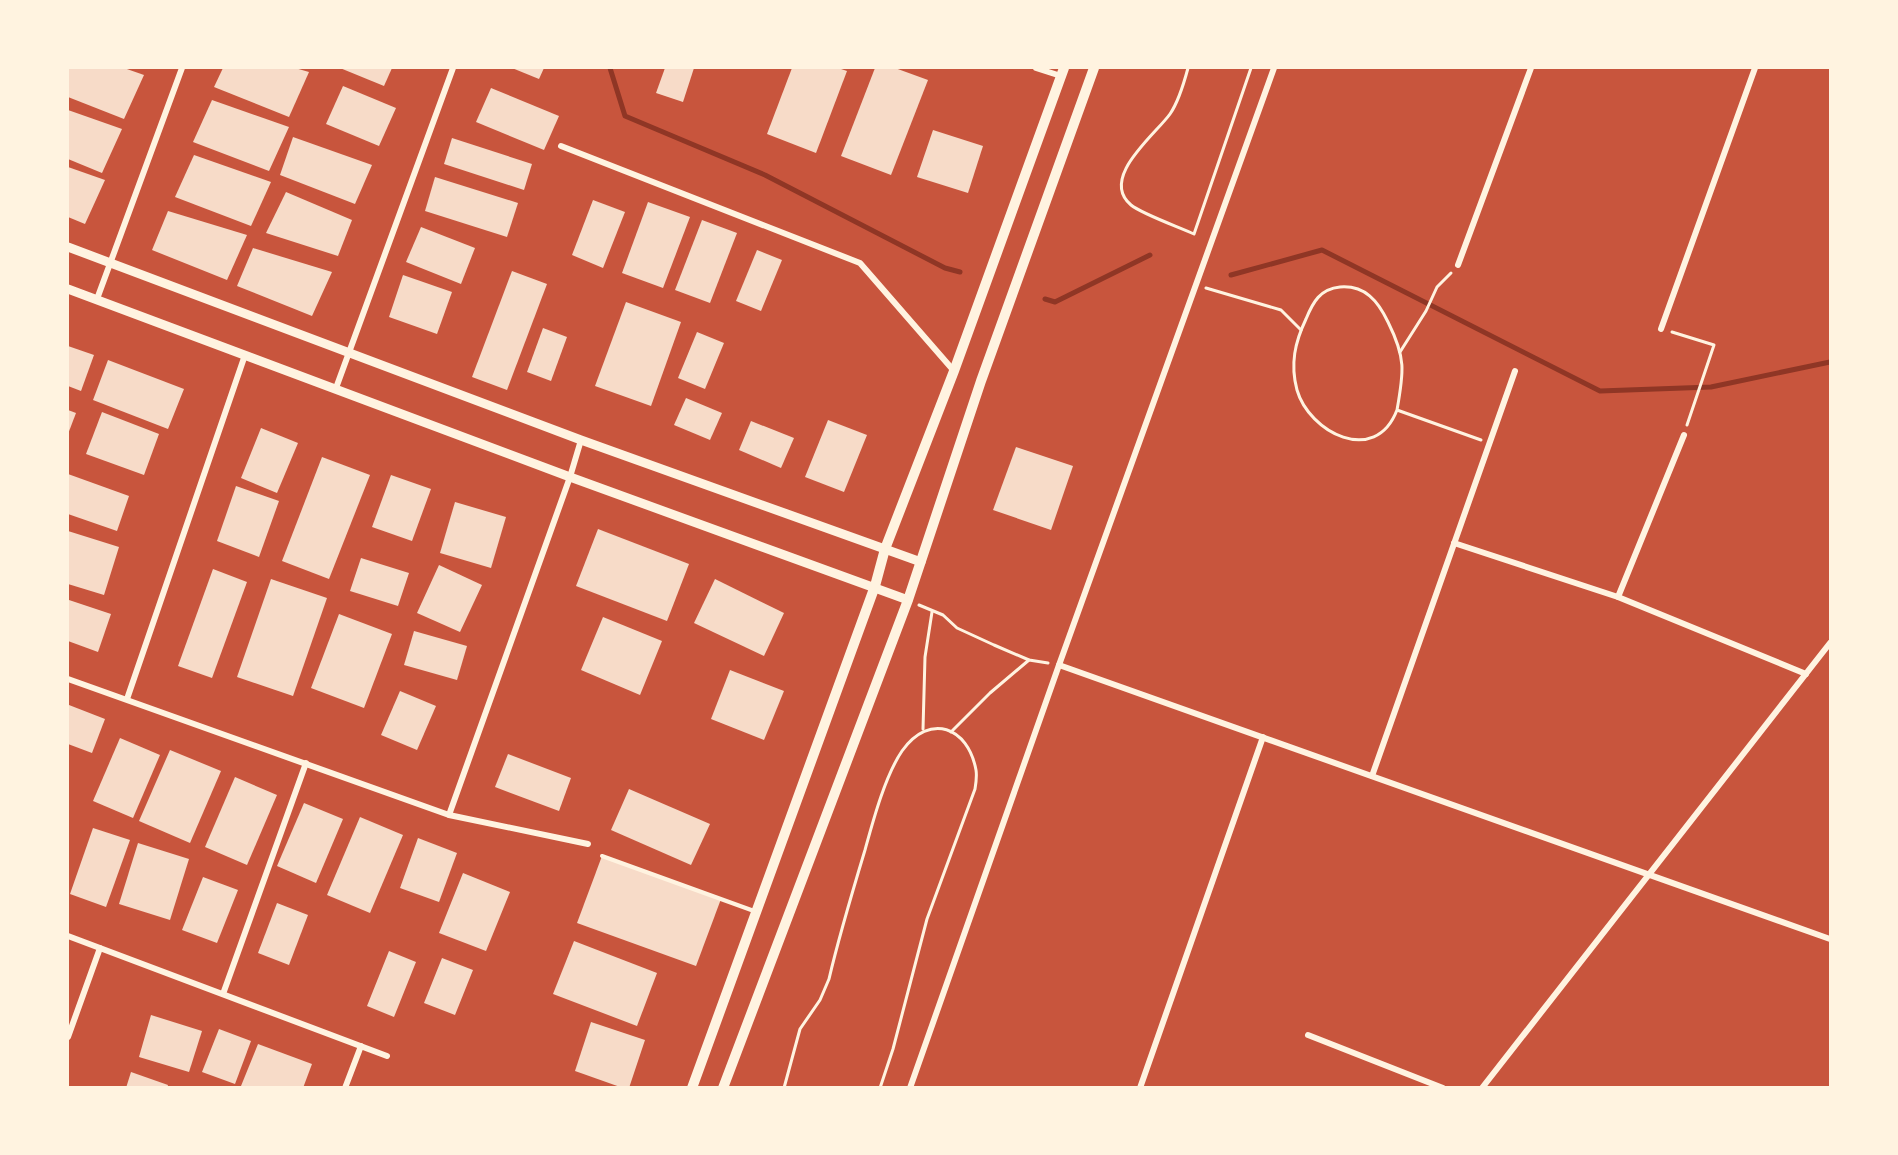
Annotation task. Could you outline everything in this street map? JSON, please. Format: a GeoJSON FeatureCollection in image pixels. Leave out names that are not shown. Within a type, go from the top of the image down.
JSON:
{"type":"FeatureCollection","features":[{"type":"Feature","properties":{"kind":"main road"},"geometry":{"type":"LineString","coordinates":[[723,1088],[908,600],[981,381],[1094,68]]}},
{"type":"Feature","properties":{"kind":"main road"},"geometry":{"type":"LineString","coordinates":[[692,1088],[875,586],[885,549],[954,371],[1062,72]]}},
{"type":"Feature","properties":{"kind":"street"},"geometry":{"type":"LineString","coordinates":[[97,300],[182,68]]}},
{"type":"Feature","properties":{"kind":"street"},"geometry":{"type":"LineString","coordinates":[[336,388],[453,68]]}},
{"type":"Feature","properties":{"kind":"street"},"geometry":{"type":"LineString","coordinates":[[1036,68],[1062,72]]}},
{"type":"Feature","properties":{"kind":"street"},"geometry":{"type":"LineString","coordinates":[[910,1088],[1059,665],[1274,68]]}},
{"type":"Feature","properties":{"kind":"street"},"geometry":{"type":"LineString","coordinates":[[1458,265],[1531,68]]}},
{"type":"Feature","properties":{"kind":"street"},"geometry":{"type":"LineString","coordinates":[[1661,329],[1755,68]]}},
{"type":"Feature","properties":{"kind":"street"},"geometry":{"type":"LineString","coordinates":[[561,146],[860,263],[954,371]]}},
{"type":"Feature","properties":{"kind":"street"},"geometry":{"type":"LineString","coordinates":[[68,247],[348,354],[921,562]]}},
{"type":"Feature","properties":{"kind":"street"},"geometry":{"type":"LineString","coordinates":[[68,289],[570,477],[875,586],[908,600]]}},
{"type":"Feature","properties":{"kind":"street"},"geometry":{"type":"LineString","coordinates":[[127,699],[245,356]]}},
{"type":"Feature","properties":{"kind":"street"},"geometry":{"type":"LineString","coordinates":[[1372,776],[1488,442],[1515,371]]}},
{"type":"Feature","properties":{"kind":"street"},"geometry":{"type":"LineString","coordinates":[[1618,597],[1684,435]]}},
{"type":"Feature","properties":{"kind":"street"},"geometry":{"type":"LineString","coordinates":[[449,815],[570,477],[581,440]]}},
{"type":"Feature","properties":{"kind":"street"},"geometry":{"type":"LineString","coordinates":[[1454,543],[1618,597],[1806,674]]}},
{"type":"Feature","properties":{"kind":"street"},"geometry":{"type":"LineString","coordinates":[[1482,1088],[1830,643]]}},
{"type":"Feature","properties":{"kind":"street"},"geometry":{"type":"LineString","coordinates":[[1059,665],[1830,939]]}},
{"type":"Feature","properties":{"kind":"street"},"geometry":{"type":"LineString","coordinates":[[68,679],[449,815],[588,844]]}},
{"type":"Feature","properties":{"kind":"street"},"geometry":{"type":"LineString","coordinates":[[1140,1088],[1263,737]]}},
{"type":"Feature","properties":{"kind":"street"},"geometry":{"type":"LineString","coordinates":[[223,994],[306,763]]}},
{"type":"Feature","properties":{"kind":"street"},"geometry":{"type":"LineString","coordinates":[[68,936],[387,1056]]}},
{"type":"Feature","properties":{"kind":"street"},"geometry":{"type":"LineString","coordinates":[[68,1037],[100,948]]}},
{"type":"Feature","properties":{"kind":"street"},"geometry":{"type":"LineString","coordinates":[[1308,1035],[1443,1088]]}},
{"type":"Feature","properties":{"kind":"street"},"geometry":{"type":"LineString","coordinates":[[345,1088],[361,1046]]}},
{"type":"Feature","properties":{"kind":"lane"},"geometry":{"type":"LineString","coordinates":[[602,856],[756,912]]}},
{"type":"Feature","properties":{"kind":"path"},"geometry":{"type":"LineString","coordinates":[[1188,68],[1183,86],[1171,112],[1130,161],[1122,182],[1123,195],[1131,205],[1194,234],[1251,68]]}},
{"type":"Feature","properties":{"kind":"path"},"geometry":{"type":"LineString","coordinates":[[1400,352],[1426,311],[1437,287],[1458,265]]}},
{"type":"Feature","properties":{"kind":"path"},"geometry":{"type":"LineString","coordinates":[[1196,285],[1281,310],[1301,330]]}},
{"type":"Feature","properties":{"kind":"path"},"geometry":{"type":"LineString","coordinates":[[1341,287],[1360,289],[1372,297],[1380,307],[1400,352],[1403,368],[1397,410],[1393,420],[1386,428],[1368,440],[1358,441],[1344,438],[1324,426],[1303,405],[1296,388],[1294,350],[1315,299],[1323,292],[1341,287]]}},
{"type":"Feature","properties":{"kind":"path"},"geometry":{"type":"LineString","coordinates":[[1661,329],[1714,345],[1684,435]]}},
{"type":"Feature","properties":{"kind":"path"},"geometry":{"type":"LineString","coordinates":[[1397,410],[1488,442]]}},
{"type":"Feature","properties":{"kind":"path"},"geometry":{"type":"LineString","coordinates":[[908,600],[943,615],[957,628],[1029,660],[1059,665]]}},
{"type":"Feature","properties":{"kind":"path"},"geometry":{"type":"LineString","coordinates":[[923,730],[925,657],[932,612]]}},
{"type":"Feature","properties":{"kind":"path"},"geometry":{"type":"LineString","coordinates":[[951,733],[990,693],[1029,660]]}},
{"type":"Feature","properties":{"kind":"path"},"geometry":{"type":"LineString","coordinates":[[784,1088],[800,1029],[820,1000],[829,979],[879,805],[901,753],[923,730],[936,727],[959,738],[969,750],[976,771],[975,789],[927,919],[893,1049],[880,1088]]}},
{"type":"Feature","properties":{"kind":"building"},"geometry":{"type":"Polygon","coordinates":[[[68,68],[124,68],[144,75],[124,119],[68,97],[68,68]]]}},
{"type":"Feature","properties":{"kind":"building"},"geometry":{"type":"Polygon","coordinates":[[[223,68],[295,68],[309,72],[289,117],[214,87],[223,68]]]}},
{"type":"Feature","properties":{"kind":"building"},"geometry":{"type":"Polygon","coordinates":[[[340,68],[392,68],[384,86],[340,68]]]}},
{"type":"Feature","properties":{"kind":"building"},"geometry":{"type":"Polygon","coordinates":[[[512,68],[544,68],[539,79],[512,68]]]}},
{"type":"Feature","properties":{"kind":"building"},"geometry":{"type":"Polygon","coordinates":[[[665,68],[694,68],[683,102],[656,93],[665,68]]]}},
{"type":"Feature","properties":{"kind":"building"},"geometry":{"type":"Polygon","coordinates":[[[792,68],[838,68],[847,71],[816,153],[767,134],[792,68]]]}},
{"type":"Feature","properties":{"kind":"building"},"geometry":{"type":"Polygon","coordinates":[[[875,68],[895,68],[928,80],[891,175],[841,156],[875,68]]]}},
{"type":"Feature","properties":{"kind":"building"},"geometry":{"type":"Polygon","coordinates":[[[343,86],[396,108],[379,146],[326,124],[343,86]]]}},
{"type":"Feature","properties":{"kind":"building"},"geometry":{"type":"Polygon","coordinates":[[[491,88],[559,116],[544,150],[476,122],[491,88]]]}},
{"type":"Feature","properties":{"kind":"building"},"geometry":{"type":"Polygon","coordinates":[[[212,100],[289,127],[269,171],[193,142],[212,100]]]}},
{"type":"Feature","properties":{"kind":"building"},"geometry":{"type":"Polygon","coordinates":[[[68,110],[122,129],[102,173],[68,159],[68,110]]]}},
{"type":"Feature","properties":{"kind":"building"},"geometry":{"type":"Polygon","coordinates":[[[933,130],[983,146],[968,193],[917,177],[933,130]]]}},
{"type":"Feature","properties":{"kind":"building"},"geometry":{"type":"Polygon","coordinates":[[[293,137],[372,165],[355,204],[280,175],[293,137]]]}},
{"type":"Feature","properties":{"kind":"building"},"geometry":{"type":"Polygon","coordinates":[[[452,138],[532,164],[524,190],[444,164],[452,138]]]}},
{"type":"Feature","properties":{"kind":"building"},"geometry":{"type":"Polygon","coordinates":[[[194,155],[271,182],[251,226],[175,197],[194,155]]]}},
{"type":"Feature","properties":{"kind":"building"},"geometry":{"type":"Polygon","coordinates":[[[68,167],[105,180],[85,224],[68,217],[68,167]]]}},
{"type":"Feature","properties":{"kind":"building"},"geometry":{"type":"Polygon","coordinates":[[[435,177],[518,203],[507,237],[425,211],[435,177]]]}},
{"type":"Feature","properties":{"kind":"building"},"geometry":{"type":"Polygon","coordinates":[[[286,192],[352,220],[338,256],[266,233],[286,192]]]}},
{"type":"Feature","properties":{"kind":"building"},"geometry":{"type":"Polygon","coordinates":[[[593,200],[625,212],[603,268],[572,255],[593,200]]]}},
{"type":"Feature","properties":{"kind":"building"},"geometry":{"type":"Polygon","coordinates":[[[648,202],[690,217],[663,288],[622,273],[648,202]]]}},
{"type":"Feature","properties":{"kind":"building"},"geometry":{"type":"Polygon","coordinates":[[[168,211],[247,235],[227,280],[152,250],[168,211]]]}},
{"type":"Feature","properties":{"kind":"building"},"geometry":{"type":"Polygon","coordinates":[[[702,220],[737,233],[710,303],[675,290],[702,220]]]}},
{"type":"Feature","properties":{"kind":"building"},"geometry":{"type":"Polygon","coordinates":[[[421,227],[475,248],[461,284],[406,262],[421,227]]]}},
{"type":"Feature","properties":{"kind":"building"},"geometry":{"type":"Polygon","coordinates":[[[253,248],[332,272],[312,316],[237,286],[253,248]]]}},
{"type":"Feature","properties":{"kind":"building"},"geometry":{"type":"Polygon","coordinates":[[[757,250],[782,260],[761,311],[736,301],[757,250]]]}},
{"type":"Feature","properties":{"kind":"building"},"geometry":{"type":"Polygon","coordinates":[[[512,271],[547,284],[507,390],[472,377],[512,271]]]}},
{"type":"Feature","properties":{"kind":"building"},"geometry":{"type":"Polygon","coordinates":[[[403,275],[452,292],[437,334],[389,317],[403,275]]]}},
{"type":"Feature","properties":{"kind":"building"},"geometry":{"type":"Polygon","coordinates":[[[626,302],[681,322],[651,406],[595,386],[626,302]]]}},
{"type":"Feature","properties":{"kind":"building"},"geometry":{"type":"Polygon","coordinates":[[[543,328],[567,337],[551,381],[527,372],[543,328]]]}},
{"type":"Feature","properties":{"kind":"building"},"geometry":{"type":"Polygon","coordinates":[[[697,332],[724,343],[705,389],[678,378],[697,332]]]}},
{"type":"Feature","properties":{"kind":"building"},"geometry":{"type":"Polygon","coordinates":[[[68,346],[94,355],[81,391],[68,386],[68,346]]]}},
{"type":"Feature","properties":{"kind":"building"},"geometry":{"type":"Polygon","coordinates":[[[108,360],[184,389],[168,429],[93,400],[108,360]]]}},
{"type":"Feature","properties":{"kind":"building"},"geometry":{"type":"Polygon","coordinates":[[[686,398],[722,413],[710,440],[674,425],[686,398]]]}},
{"type":"Feature","properties":{"kind":"building"},"geometry":{"type":"Polygon","coordinates":[[[68,410],[76,413],[68,434],[68,410]]]}},
{"type":"Feature","properties":{"kind":"building"},"geometry":{"type":"Polygon","coordinates":[[[102,412],[159,434],[144,475],[86,454],[102,412]]]}},
{"type":"Feature","properties":{"kind":"building"},"geometry":{"type":"Polygon","coordinates":[[[828,420],[867,435],[844,492],[805,477],[828,420]]]}},
{"type":"Feature","properties":{"kind":"building"},"geometry":{"type":"Polygon","coordinates":[[[751,421],[794,438],[781,468],[739,450],[751,421]]]}},
{"type":"Feature","properties":{"kind":"building"},"geometry":{"type":"Polygon","coordinates":[[[261,428],[298,443],[277,493],[241,478],[261,428]]]}},
{"type":"Feature","properties":{"kind":"building"},"geometry":{"type":"Polygon","coordinates":[[[1016,447],[1073,466],[1051,530],[993,510],[1016,447]]]}},
{"type":"Feature","properties":{"kind":"building"},"geometry":{"type":"Polygon","coordinates":[[[322,457],[370,475],[329,579],[282,561],[322,457]]]}},
{"type":"Feature","properties":{"kind":"building"},"geometry":{"type":"Polygon","coordinates":[[[68,474],[129,496],[117,531],[68,514],[68,474]]]}},
{"type":"Feature","properties":{"kind":"building"},"geometry":{"type":"Polygon","coordinates":[[[391,475],[431,489],[412,541],[372,527],[391,475]]]}},
{"type":"Feature","properties":{"kind":"building"},"geometry":{"type":"Polygon","coordinates":[[[236,486],[279,501],[259,557],[217,541],[236,486]]]}},
{"type":"Feature","properties":{"kind":"building"},"geometry":{"type":"Polygon","coordinates":[[[455,502],[506,517],[491,568],[440,553],[455,502]]]}},
{"type":"Feature","properties":{"kind":"building"},"geometry":{"type":"Polygon","coordinates":[[[598,529],[689,564],[667,621],[576,586],[598,529]]]}},
{"type":"Feature","properties":{"kind":"building"},"geometry":{"type":"Polygon","coordinates":[[[68,531],[119,547],[104,595],[68,584],[68,531]]]}},
{"type":"Feature","properties":{"kind":"building"},"geometry":{"type":"Polygon","coordinates":[[[361,558],[409,573],[398,606],[350,591],[361,558]]]}},
{"type":"Feature","properties":{"kind":"building"},"geometry":{"type":"Polygon","coordinates":[[[439,565],[482,585],[460,632],[417,613],[439,565]]]}},
{"type":"Feature","properties":{"kind":"building"},"geometry":{"type":"Polygon","coordinates":[[[213,569],[247,582],[212,678],[178,666],[213,569]]]}},
{"type":"Feature","properties":{"kind":"building"},"geometry":{"type":"Polygon","coordinates":[[[271,579],[327,598],[293,696],[237,677],[271,579]]]}},
{"type":"Feature","properties":{"kind":"building"},"geometry":{"type":"Polygon","coordinates":[[[715,579],[784,613],[764,656],[694,623],[715,579]]]}},
{"type":"Feature","properties":{"kind":"building"},"geometry":{"type":"Polygon","coordinates":[[[69,600],[111,614],[98,652],[68,641],[69,600]]]}},
{"type":"Feature","properties":{"kind":"building"},"geometry":{"type":"Polygon","coordinates":[[[339,614],[392,634],[364,708],[311,688],[339,614]]]}},
{"type":"Feature","properties":{"kind":"building"},"geometry":{"type":"Polygon","coordinates":[[[603,617],[662,641],[640,695],[581,670],[603,617]]]}},
{"type":"Feature","properties":{"kind":"building"},"geometry":{"type":"Polygon","coordinates":[[[414,631],[467,646],[457,680],[404,665],[414,631]]]}},
{"type":"Feature","properties":{"kind":"building"},"geometry":{"type":"Polygon","coordinates":[[[730,670],[784,691],[764,740],[711,719],[730,670]]]}},
{"type":"Feature","properties":{"kind":"building"},"geometry":{"type":"Polygon","coordinates":[[[400,691],[436,706],[417,750],[381,735],[400,691]]]}},
{"type":"Feature","properties":{"kind":"building"},"geometry":{"type":"Polygon","coordinates":[[[69,705],[105,719],[92,753],[68,744],[69,705]]]}},
{"type":"Feature","properties":{"kind":"building"},"geometry":{"type":"Polygon","coordinates":[[[120,738],[160,755],[133,818],[93,801],[120,738]]]}},
{"type":"Feature","properties":{"kind":"building"},"geometry":{"type":"Polygon","coordinates":[[[170,750],[221,771],[190,843],[139,821],[170,750]]]}},
{"type":"Feature","properties":{"kind":"building"},"geometry":{"type":"Polygon","coordinates":[[[508,754],[571,778],[559,811],[495,787],[508,754]]]}},
{"type":"Feature","properties":{"kind":"building"},"geometry":{"type":"Polygon","coordinates":[[[235,777],[277,795],[247,865],[205,847],[235,777]]]}},
{"type":"Feature","properties":{"kind":"building"},"geometry":{"type":"Polygon","coordinates":[[[629,789],[710,824],[691,865],[611,830],[629,789]]]}},
{"type":"Feature","properties":{"kind":"building"},"geometry":{"type":"Polygon","coordinates":[[[304,803],[343,819],[316,883],[277,866],[304,803]]]}},
{"type":"Feature","properties":{"kind":"building"},"geometry":{"type":"Polygon","coordinates":[[[360,817],[403,835],[370,913],[327,895],[360,817]]]}},
{"type":"Feature","properties":{"kind":"building"},"geometry":{"type":"Polygon","coordinates":[[[93,828],[130,840],[106,907],[70,894],[93,828]]]}},
{"type":"Feature","properties":{"kind":"building"},"geometry":{"type":"Polygon","coordinates":[[[418,838],[457,853],[439,902],[400,888],[418,838]]]}},
{"type":"Feature","properties":{"kind":"building"},"geometry":{"type":"Polygon","coordinates":[[[138,843],[189,859],[170,920],[119,904],[138,843]]]}},
{"type":"Feature","properties":{"kind":"building"},"geometry":{"type":"Polygon","coordinates":[[[602,856],[721,899],[696,966],[577,923],[602,856]]]}},
{"type":"Feature","properties":{"kind":"building"},"geometry":{"type":"Polygon","coordinates":[[[463,873],[510,892],[486,951],[439,933],[463,873]]]}},
{"type":"Feature","properties":{"kind":"building"},"geometry":{"type":"Polygon","coordinates":[[[203,877],[238,890],[217,943],[182,930],[203,877]]]}},
{"type":"Feature","properties":{"kind":"building"},"geometry":{"type":"Polygon","coordinates":[[[277,903],[308,915],[289,965],[258,953],[277,903]]]}},
{"type":"Feature","properties":{"kind":"building"},"geometry":{"type":"Polygon","coordinates":[[[574,941],[657,973],[637,1026],[553,994],[574,941]]]}},
{"type":"Feature","properties":{"kind":"building"},"geometry":{"type":"Polygon","coordinates":[[[389,951],[416,962],[394,1017],[367,1006],[389,951]]]}},
{"type":"Feature","properties":{"kind":"building"},"geometry":{"type":"Polygon","coordinates":[[[442,958],[473,970],[455,1015],[424,1003],[442,958]]]}},
{"type":"Feature","properties":{"kind":"building"},"geometry":{"type":"Polygon","coordinates":[[[151,1015],[202,1031],[189,1072],[139,1057],[151,1015]]]}},
{"type":"Feature","properties":{"kind":"building"},"geometry":{"type":"Polygon","coordinates":[[[591,1022],[645,1040],[629,1088],[623,1088],[575,1071],[591,1022]]]}},
{"type":"Feature","properties":{"kind":"building"},"geometry":{"type":"Polygon","coordinates":[[[219,1029],[251,1041],[235,1084],[202,1072],[219,1029]]]}},
{"type":"Feature","properties":{"kind":"building"},"geometry":{"type":"Polygon","coordinates":[[[258,1044],[312,1064],[303,1088],[241,1086],[258,1044]]]}},
{"type":"Feature","properties":{"kind":"building"},"geometry":{"type":"Polygon","coordinates":[[[131,1072],[168,1085],[167,1088],[126,1088],[131,1072]]]}},
{"type":"Feature","properties":{"kind":"waterway"},"geometry":{"type":"LineString","coordinates":[[610,68],[625,116],[765,175],[945,268],[960,272]]}},
{"type":"Feature","properties":{"kind":"waterway"},"geometry":{"type":"LineString","coordinates":[[1231,275],[1322,250],[1600,391],[1711,387],[1830,362]]}},
{"type":"Feature","properties":{"kind":"waterway"},"geometry":{"type":"LineString","coordinates":[[1045,299],[1055,302],[1150,255]]}}]}
